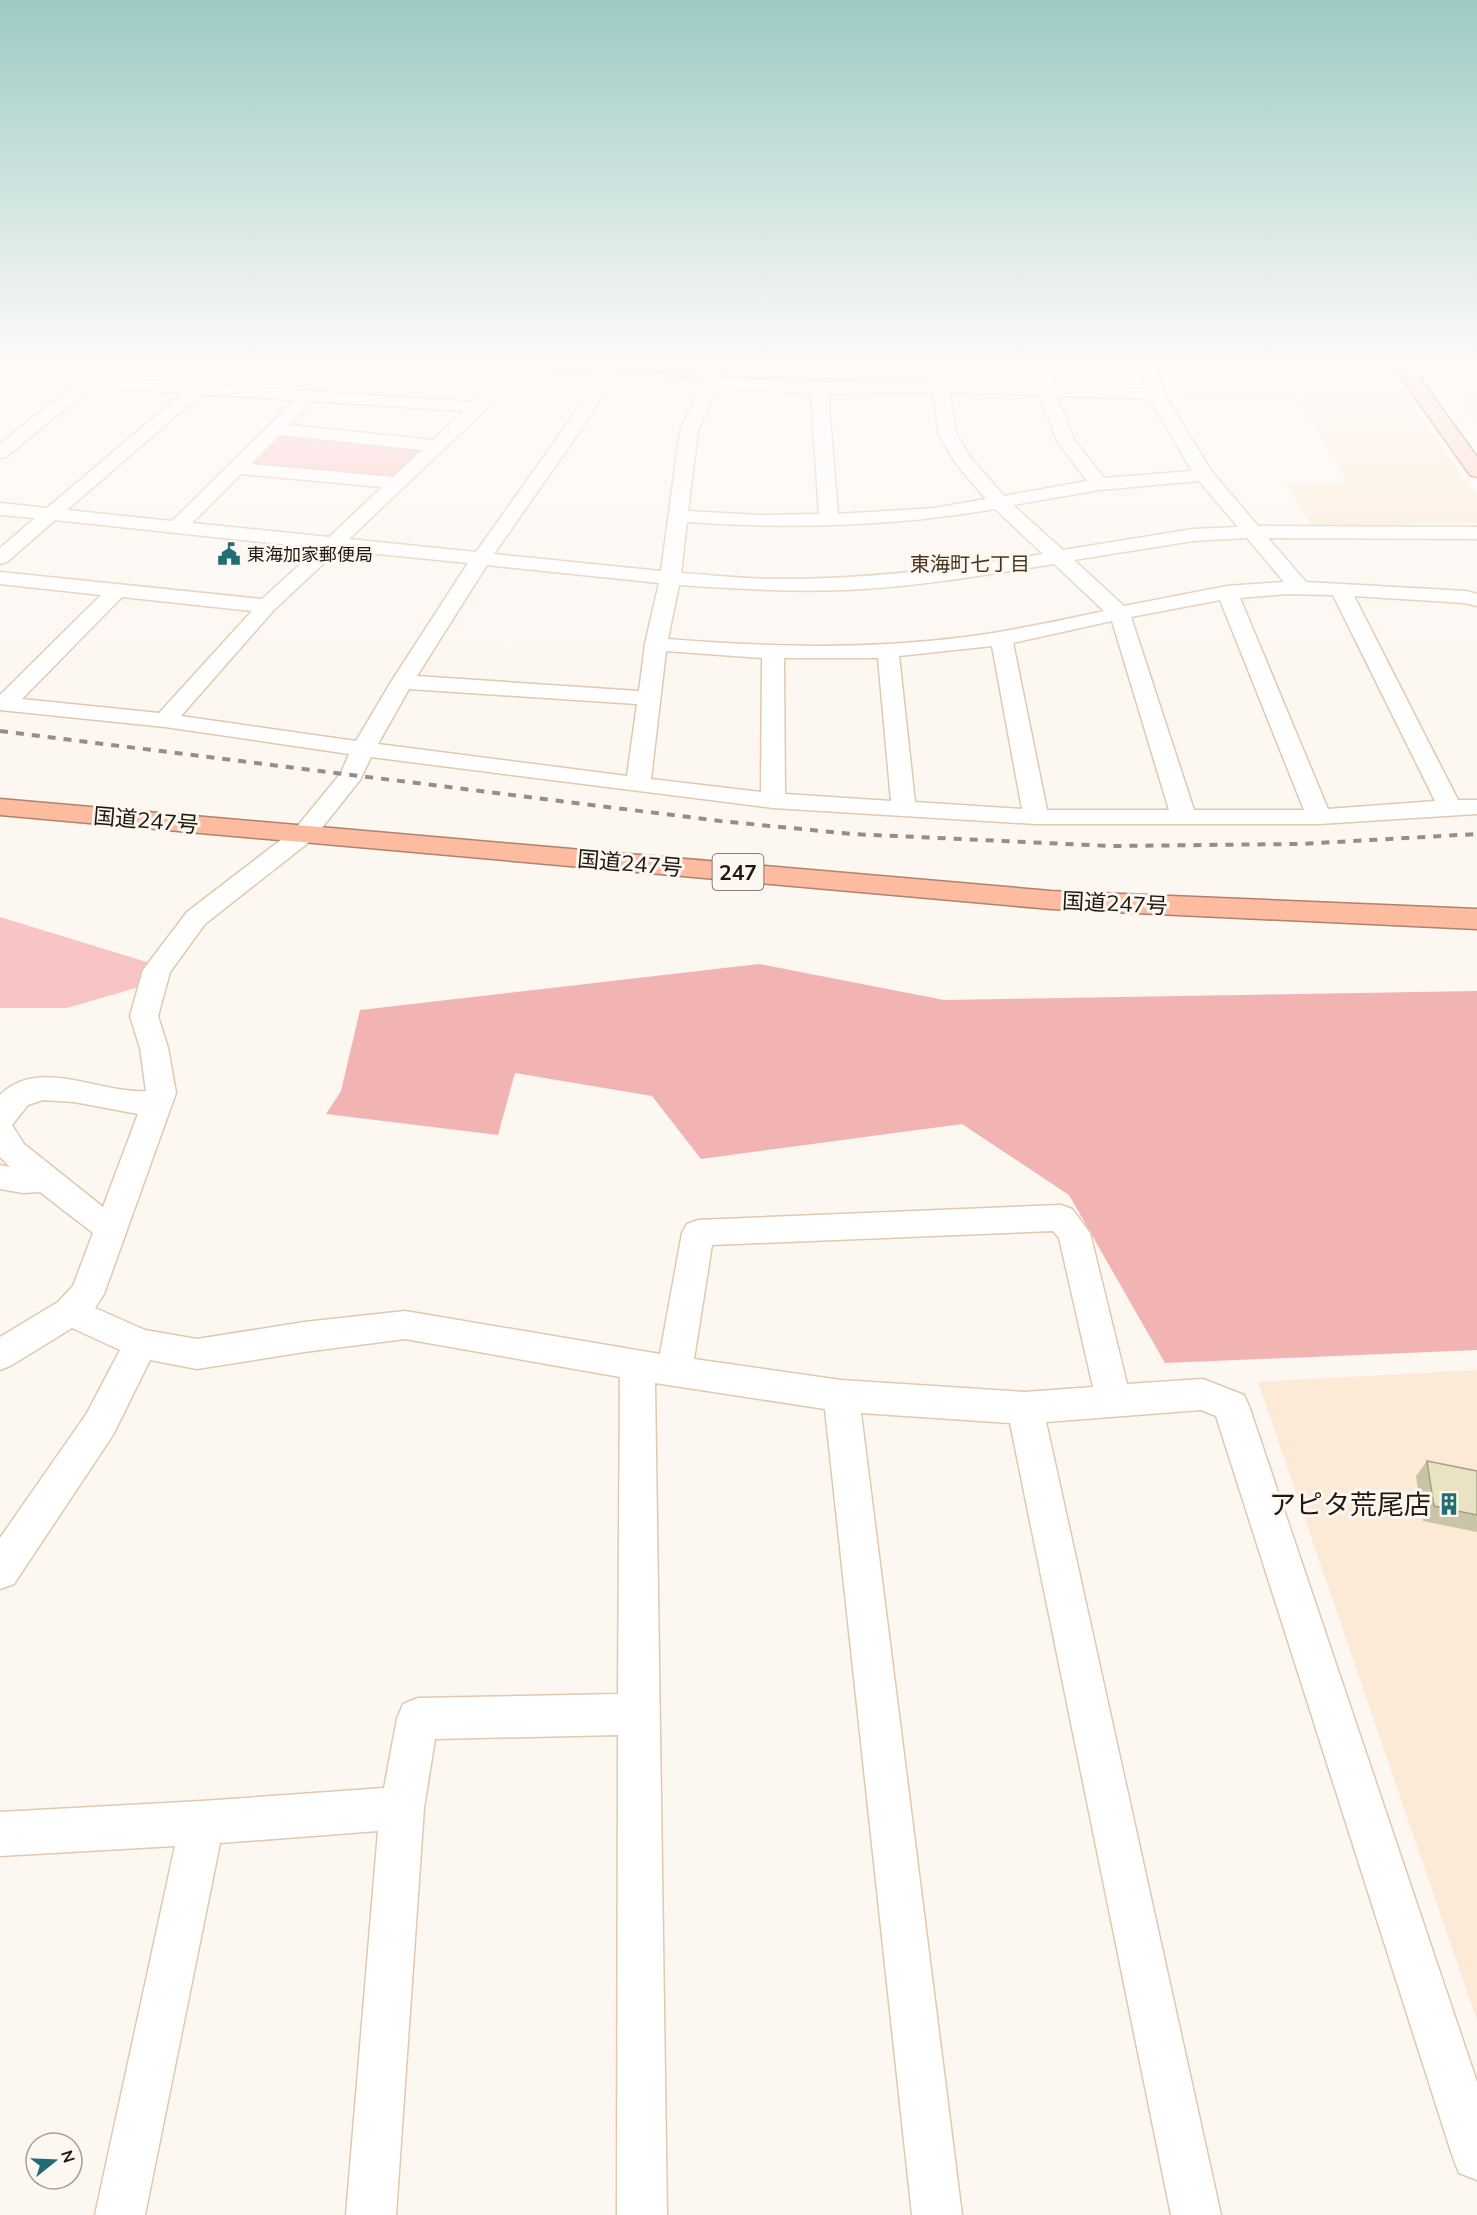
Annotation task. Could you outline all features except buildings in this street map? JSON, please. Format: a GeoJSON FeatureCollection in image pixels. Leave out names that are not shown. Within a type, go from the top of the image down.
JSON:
{"type":"FeatureCollection","features":[{"type":"Feature","properties":{"kind":"highway","name":"国道247号"},"geometry":{"type":"LineString","coordinates":[[0,807],[1051,900],[1477,919]]}},
{"type":"Feature","properties":{"kind":"street"},"geometry":{"type":"LineString","coordinates":[[0,558],[110,462]]}},
{"type":"Feature","properties":{"kind":"street"},"geometry":{"type":"LineString","coordinates":[[177,527],[242,462]]}},
{"type":"Feature","properties":{"kind":"street"},"geometry":{"type":"LineString","coordinates":[[165,720],[267,606],[419,462]]}},
{"type":"Feature","properties":{"kind":"street"},"geometry":{"type":"LineString","coordinates":[[0,1355],[16,1333],[70,1312],[87,1294],[161,1093],[154,1048],[144,1016],[157,970],[196,918],[274,855],[304,834],[352,775],[363,749],[402,682],[481,559],[549,462]]}},
{"type":"Feature","properties":{"kind":"street"},"geometry":{"type":"LineString","coordinates":[[638,785],[656,644],[670,578],[685,462]]}},
{"type":"Feature","properties":{"kind":"street"},"geometry":{"type":"LineString","coordinates":[[825,462],[829,520]]}},
{"type":"Feature","properties":{"kind":"street"},"geometry":{"type":"LineString","coordinates":[[964,462],[1000,503],[1120,614],[1184,818]]}},
{"type":"Feature","properties":{"kind":"street"},"geometry":{"type":"LineString","coordinates":[[1082,462],[1099,484]]}},
{"type":"Feature","properties":{"kind":"street"},"geometry":{"type":"LineString","coordinates":[[1197,462],[1204,475],[1300,588]]}},
{"type":"Feature","properties":{"kind":"street"},"geometry":{"type":"LineString","coordinates":[[236,468],[397,483]]}},
{"type":"Feature","properties":{"kind":"street"},"geometry":{"type":"LineString","coordinates":[[678,516],[759,521],[934,514],[1099,484],[1204,475]]}},
{"type":"Feature","properties":{"kind":"street"},"geometry":{"type":"LineString","coordinates":[[0,509],[670,578],[767,585],[862,583],[949,575],[1193,535],[1251,532],[1477,533]]}},
{"type":"Feature","properties":{"kind":"street"},"geometry":{"type":"LineString","coordinates":[[0,578],[267,606]]}},
{"type":"Feature","properties":{"kind":"street"},"geometry":{"type":"LineString","coordinates":[[656,644],[773,652],[888,652],[1001,638],[1227,592],[1300,588],[1466,597],[1477,600]]}},
{"type":"Feature","properties":{"kind":"street"},"geometry":{"type":"LineString","coordinates":[[1341,590],[1449,807]]}},
{"type":"Feature","properties":{"kind":"street"},"geometry":{"type":"LineString","coordinates":[[2,704],[116,591]]}},
{"type":"Feature","properties":{"kind":"street"},"geometry":{"type":"LineString","coordinates":[[1227,592],[1319,817]]}},
{"type":"Feature","properties":{"kind":"street"},"geometry":{"type":"LineString","coordinates":[[1001,638],[1036,817]]}},
{"type":"Feature","properties":{"kind":"street"},"geometry":{"type":"LineString","coordinates":[[773,652],[773,801]]}},
{"type":"Feature","properties":{"kind":"street"},"geometry":{"type":"LineString","coordinates":[[888,652],[904,810]]}},
{"type":"Feature","properties":{"kind":"street"},"geometry":{"type":"LineString","coordinates":[[402,682],[649,698]]}},
{"type":"Feature","properties":{"kind":"street"},"geometry":{"type":"LineString","coordinates":[[2,704],[165,720],[363,749],[773,801],[1036,817],[1319,817],[1477,807]]}},
{"type":"Feature","properties":{"kind":"street"},"geometry":{"type":"LineString","coordinates":[[5,1106],[27,1092],[44,1089],[134,1103],[158,1102]]}},
{"type":"Feature","properties":{"kind":"street"},"geometry":{"type":"LineString","coordinates":[[0,1132],[13,1152],[101,1222],[111,1225]]}},
{"type":"Feature","properties":{"kind":"street"},"geometry":{"type":"LineString","coordinates":[[0,1177],[27,1183],[37,1182],[46,1177]]}},
{"type":"Feature","properties":{"kind":"street"},"geometry":{"type":"LineString","coordinates":[[642,2215],[638,1714],[656,1367],[698,1233],[1061,1218],[1074,1233],[1113,1399]]}},
{"type":"Feature","properties":{"kind":"street"},"geometry":{"type":"LineString","coordinates":[[70,1312],[141,1344],[197,1354],[304,1337],[405,1325],[841,1396],[1025,1408],[1113,1399],[1203,1394],[1231,1406],[1477,2155]]}},
{"type":"Feature","properties":{"kind":"street"},"geometry":{"type":"LineString","coordinates":[[0,1571],[100,1424],[141,1344]]}},
{"type":"Feature","properties":{"kind":"street"},"geometry":{"type":"LineString","coordinates":[[841,1396],[937,2215]]}},
{"type":"Feature","properties":{"kind":"street"},"geometry":{"type":"LineString","coordinates":[[1025,1408],[1196,2215]]}},
{"type":"Feature","properties":{"kind":"street"},"geometry":{"type":"LineString","coordinates":[[370,2215],[402,1808],[418,1719],[638,1714]]}},
{"type":"Feature","properties":{"kind":"street"},"geometry":{"type":"LineString","coordinates":[[0,1834],[202,1823],[402,1808]]}},
{"type":"Feature","properties":{"kind":"street"},"geometry":{"type":"LineString","coordinates":[[120,2215],[202,1823]]}},
{"type":"Feature","properties":{"kind":"shaded area"},"geometry":{"type":"Polygon","coordinates":[[[250,462],[415,462],[399,481],[248,464],[250,462]]]}},
{"type":"Feature","properties":{"kind":"shaded area"},"geometry":{"type":"Polygon","coordinates":[[[1336,462],[1452,462],[1477,497],[1477,523],[1311,526],[1286,483],[1347,482],[1336,462]]]}},
{"type":"Feature","properties":{"kind":"shaded area"},"geometry":{"type":"Polygon","coordinates":[[[0,917],[150,963],[139,987],[67,1008],[0,1008],[0,917]]]}},
{"type":"Feature","properties":{"kind":"shaded area"},"geometry":{"type":"Polygon","coordinates":[[[759,964],[944,1000],[1477,991],[1477,1350],[1165,1363],[1069,1195],[962,1124],[701,1159],[652,1096],[515,1073],[498,1135],[326,1114],[341,1091],[360,1010],[759,964]]]}},
{"type":"Feature","properties":{"kind":"shaded area","name":"アピタ荒尾店"},"geometry":{"type":"Polygon","coordinates":[[[1477,1370],[1477,2021],[1258,1382],[1477,1370]]]}},
{"type":"Feature","properties":{"kind":"railway"},"geometry":{"type":"LineString","coordinates":[[0,731],[720,821],[852,834],[1111,846],[1300,844],[1477,834]]}},
{"type":"Feature","properties":{"kind":"place","name":"東海加家郵便局"},"geometry":{"type":"Point","coordinates":[229,554]}},
{"type":"Feature","properties":{"kind":"place","name":"アピタ荒尾店"},"geometry":{"type":"Point","coordinates":[1449,1504]}},
{"type":"Feature","properties":{"kind":"district","name":"東海町七丁目"},"geometry":{"type":"Point","coordinates":[970,563]}}]}
